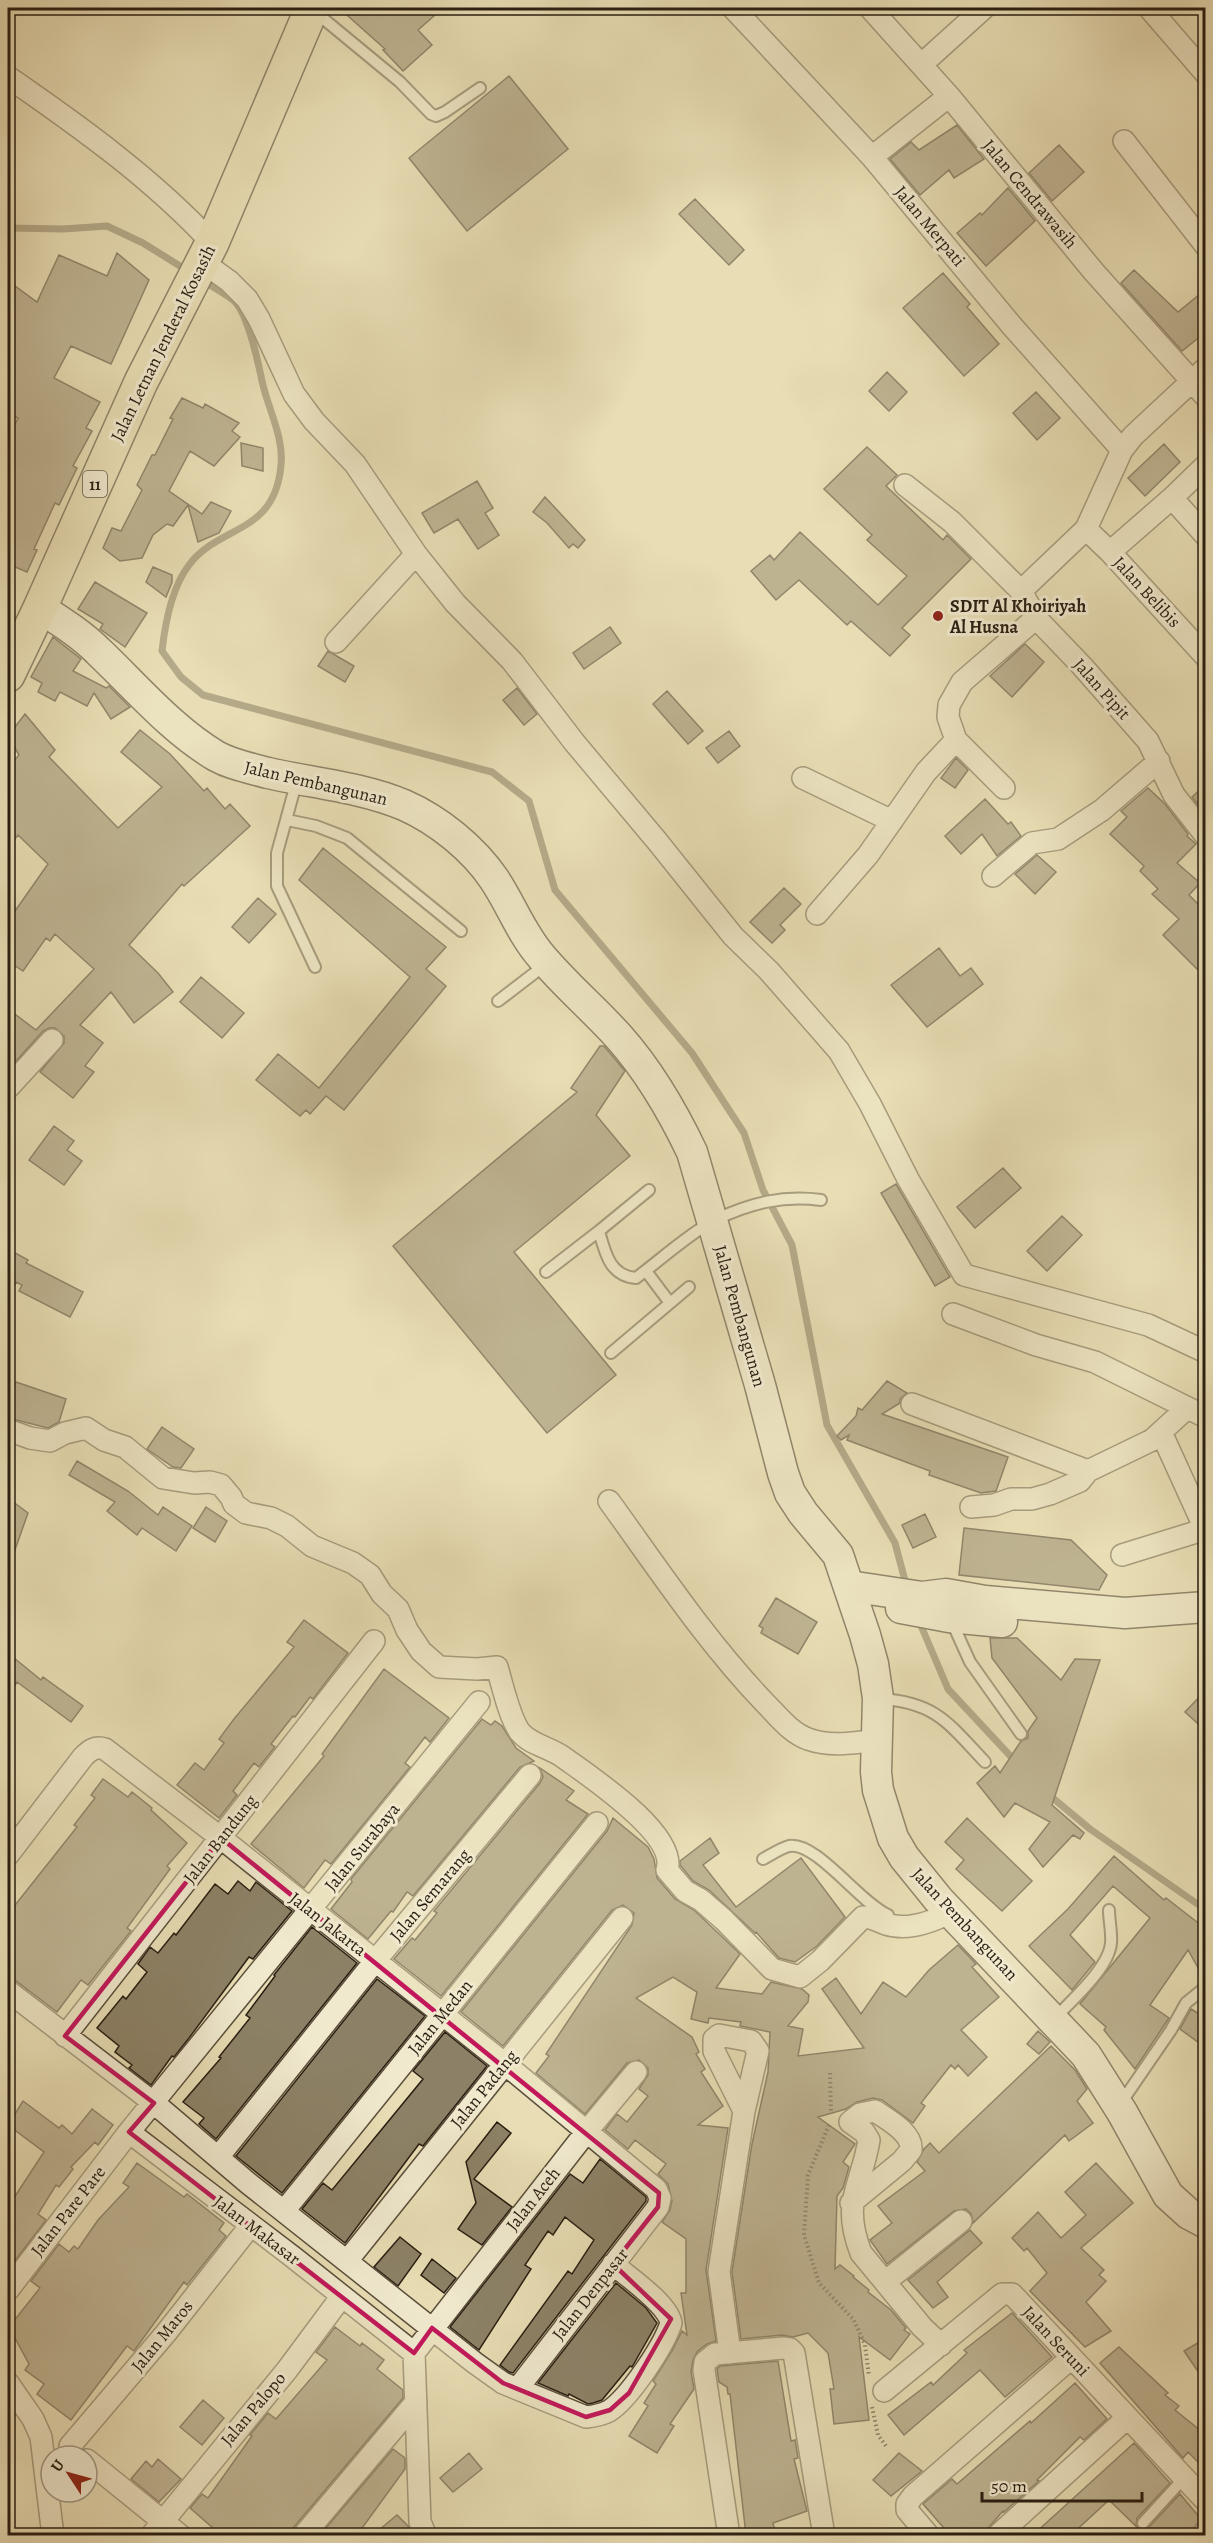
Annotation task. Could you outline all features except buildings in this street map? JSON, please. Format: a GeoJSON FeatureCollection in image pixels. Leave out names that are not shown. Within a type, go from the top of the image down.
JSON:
{"type":"FeatureCollection","features":[{"type":"Feature","properties":{"kind":"highway","name":"Jalan Letnan Jenderal Kosasih"},"geometry":{"type":"LineString","coordinates":[[8,675],[141,382],[198,267],[311,8]]}},
{"type":"Feature","properties":{"kind":"street","name":"Jalan Merpati"},"geometry":{"type":"LineString","coordinates":[[733,8],[872,157],[1012,326],[1122,450]]}},
{"type":"Feature","properties":{"kind":"street","name":"Jalan Cendrawasih"},"geometry":{"type":"LineString","coordinates":[[870,8],[922,64],[1094,272],[1198,373],[1206,397]]}},
{"type":"Feature","properties":{"kind":"street"},"geometry":{"type":"LineString","coordinates":[[922,64],[984,8]]}},
{"type":"Feature","properties":{"kind":"street"},"geometry":{"type":"LineString","coordinates":[[1149,8],[1206,75]]}},
{"type":"Feature","properties":{"kind":"street"},"geometry":{"type":"LineString","coordinates":[[8,77],[116,158],[187,216],[198,267],[229,281],[247,299],[259,319],[294,394],[314,421],[355,464],[416,554],[462,610],[512,661],[574,742],[733,936],[769,971],[838,1052],[870,1104],[908,1179],[964,1275],[1148,1325],[1206,1352]]}},
{"type":"Feature","properties":{"kind":"street"},"geometry":{"type":"LineString","coordinates":[[872,157],[949,96]]}},
{"type":"Feature","properties":{"kind":"street"},"geometry":{"type":"LineString","coordinates":[[1124,141],[1206,246]]}},
{"type":"Feature","properties":{"kind":"street"},"geometry":{"type":"LineString","coordinates":[[1021,591],[1086,529],[1122,450],[1132,436],[1198,373]]}},
{"type":"Feature","properties":{"kind":"street"},"geometry":{"type":"LineString","coordinates":[[1110,552],[1206,465]]}},
{"type":"Feature","properties":{"kind":"street","name":"Jalan Pipit"},"geometry":{"type":"LineString","coordinates":[[905,485],[952,522],[1021,591],[1036,618],[1137,727],[1159,761],[1174,795],[1206,836]]}},
{"type":"Feature","properties":{"kind":"street"},"geometry":{"type":"LineString","coordinates":[[1172,498],[1206,536]]}},
{"type":"Feature","properties":{"kind":"street","name":"Jalan Belibis"},"geometry":{"type":"LineString","coordinates":[[1086,529],[1206,657]]}},
{"type":"Feature","properties":{"kind":"street"},"geometry":{"type":"LineString","coordinates":[[336,642],[416,554]]}},
{"type":"Feature","properties":{"kind":"street","name":"Jalan Pembangunan"},"geometry":{"type":"LineString","coordinates":[[40,608],[72,629],[97,650],[161,712],[203,747],[237,764],[297,780],[388,799],[440,826],[478,859],[494,879],[526,937],[547,963],[619,1037],[654,1082],[692,1152],[790,1493],[838,1556],[851,1593],[873,1664],[878,1698],[876,1740],[878,1790],[893,1838],[904,1857],[949,1910],[1086,2055],[1119,2106],[1168,2195],[1189,2214],[1206,2223]]}},
{"type":"Feature","properties":{"kind":"street"},"geometry":{"type":"LineString","coordinates":[[1004,788],[957,740],[948,717],[949,705],[962,682],[1036,618]]}},
{"type":"Feature","properties":{"kind":"street"},"geometry":{"type":"LineString","coordinates":[[817,914],[868,855],[927,772],[957,740]]}},
{"type":"Feature","properties":{"kind":"street"},"geometry":{"type":"LineString","coordinates":[[993,876],[1032,843],[1058,839],[1102,810],[1159,761]]}},
{"type":"Feature","properties":{"kind":"street"},"geometry":{"type":"LineString","coordinates":[[803,778],[892,821]]}},
{"type":"Feature","properties":{"kind":"street"},"geometry":{"type":"LineString","coordinates":[[8,1088],[52,1040]]}},
{"type":"Feature","properties":{"kind":"street"},"geometry":{"type":"LineString","coordinates":[[953,1314],[1036,1345],[1095,1362],[1206,1417]]}},
{"type":"Feature","properties":{"kind":"street"},"geometry":{"type":"LineString","coordinates":[[912,1404],[1088,1471]]}},
{"type":"Feature","properties":{"kind":"street"},"geometry":{"type":"LineString","coordinates":[[971,1507],[994,1505],[1011,1499],[1032,1499],[1050,1494],[1080,1480],[1088,1471],[1152,1440],[1186,1409]]}},
{"type":"Feature","properties":{"kind":"street"},"geometry":{"type":"LineString","coordinates":[[8,1430],[30,1438],[50,1441],[86,1428],[104,1440],[124,1447],[163,1478],[220,1485],[234,1504],[246,1513],[271,1518],[286,1526],[312,1546],[353,1563],[370,1575],[382,1594],[398,1609],[407,1630],[421,1651],[438,1667],[477,1670],[497,1667],[519,1730],[530,1742],[541,1744],[562,1756],[637,1812],[667,1855],[667,1870],[685,1891],[701,1899],[772,1969],[800,1977],[820,1961],[863,1917],[871,1917],[885,1924],[899,1927],[938,1919],[949,1910]]}},
{"type":"Feature","properties":{"kind":"street"},"geometry":{"type":"LineString","coordinates":[[1122,1555],[1205,1530],[1161,1432]]}},
{"type":"Feature","properties":{"kind":"street"},"geometry":{"type":"LineString","coordinates":[[609,1501],[733,1670],[792,1730],[809,1740],[829,1743],[853,1744],[876,1740]]}},
{"type":"Feature","properties":{"kind":"street"},"geometry":{"type":"LineString","coordinates":[[851,1593],[1128,1631],[1162,1631],[1206,1626]]}},
{"type":"Feature","properties":{"kind":"street"},"geometry":{"type":"LineString","coordinates":[[935,1605],[996,1602],[1125,1612],[1206,1607]]}},
{"type":"Feature","properties":{"kind":"street","name":"Jalan Bandung"},"geometry":{"type":"LineString","coordinates":[[64,2036],[374,1641]]}},
{"type":"Feature","properties":{"kind":"street","name":"Jalan Surabaya"},"geometry":{"type":"LineString","coordinates":[[154,2103],[479,1702]]}},
{"type":"Feature","properties":{"kind":"street","name":"Jalan Jakarta"},"geometry":{"type":"LineString","coordinates":[[8,1855],[83,1757],[98,1747],[113,1755],[221,1838],[505,2064],[652,2184],[660,2199]]}},
{"type":"Feature","properties":{"kind":"street","name":"Jalan Semarang"},"geometry":{"type":"LineString","coordinates":[[219,2156],[375,1961],[530,1775]]}},
{"type":"Feature","properties":{"kind":"street","name":"Jalan Medan"},"geometry":{"type":"LineString","coordinates":[[284,2211],[597,1823]]}},
{"type":"Feature","properties":{"kind":"street","name":"Jalan Padang"},"geometry":{"type":"LineString","coordinates":[[347,2261],[622,1918]]}},
{"type":"Feature","properties":{"kind":"street","name":"Jalan Makasar"},"geometry":{"type":"LineString","coordinates":[[8,1991],[154,2103],[248,2183],[503,2383],[586,2416],[599,2416],[610,2410],[629,2393],[668,2331],[671,2319],[646,2292],[613,2264]]}},
{"type":"Feature","properties":{"kind":"street","name":"Jalan Aceh"},"geometry":{"type":"LineString","coordinates":[[432,2328],[636,2072]]}},
{"type":"Feature","properties":{"kind":"street"},"geometry":{"type":"LineString","coordinates":[[129,2132],[154,2103]]}},
{"type":"Feature","properties":{"kind":"street"},"geometry":{"type":"LineString","coordinates":[[730,2353],[719,2272],[744,2111]]}},
{"type":"Feature","properties":{"kind":"street","name":"Jalan Makasar"},"geometry":{"type":"LineString","coordinates":[[129,2132],[414,2353]]}},
{"type":"Feature","properties":{"kind":"street","name":"Jalan Pare Pare"},"geometry":{"type":"LineString","coordinates":[[8,2290],[129,2132]]}},
{"type":"Feature","properties":{"kind":"street","name":"Jalan Denpasar"},"geometry":{"type":"LineString","coordinates":[[518,2388],[658,2207],[660,2199]]}},
{"type":"Feature","properties":{"kind":"street"},"geometry":{"type":"LineString","coordinates":[[851,2204],[852,2223],[861,2253],[922,2327],[941,2344],[875,2389]]}},
{"type":"Feature","properties":{"kind":"street"},"geometry":{"type":"LineString","coordinates":[[885,2282],[961,2221]]}},
{"type":"Feature","properties":{"kind":"street","name":"Jalan Maros"},"geometry":{"type":"LineString","coordinates":[[81,2444],[251,2225]]}},
{"type":"Feature","properties":{"kind":"street","name":"Jalan Seruni"},"geometry":{"type":"LineString","coordinates":[[941,2344],[1002,2294],[1008,2292],[1012,2294],[1206,2501]]}},
{"type":"Feature","properties":{"kind":"street","name":"Jalan Palopo"},"geometry":{"type":"LineString","coordinates":[[157,2529],[218,2451],[287,2370],[342,2296]]}},
{"type":"Feature","properties":{"kind":"street"},"geometry":{"type":"LineString","coordinates":[[419,2531],[414,2353],[432,2328]]}},
{"type":"Feature","properties":{"kind":"street"},"geometry":{"type":"LineString","coordinates":[[729,2535],[704,2370],[705,2362],[711,2356],[783,2348],[793,2351],[824,2535]]}},
{"type":"Feature","properties":{"kind":"street"},"geometry":{"type":"LineString","coordinates":[[929,2535],[908,2510],[907,2504],[913,2496],[1071,2358]]}},
{"type":"Feature","properties":{"kind":"street"},"geometry":{"type":"LineString","coordinates":[[8,2383],[33,2419],[41,2437],[53,2535]]}},
{"type":"Feature","properties":{"kind":"street"},"geometry":{"type":"LineString","coordinates":[[303,2535],[416,2402]]}},
{"type":"Feature","properties":{"kind":"street"},"geometry":{"type":"LineString","coordinates":[[997,2535],[1127,2418]]}},
{"type":"Feature","properties":{"kind":"street"},"geometry":{"type":"LineString","coordinates":[[41,2437],[58,2444]]}},
{"type":"Feature","properties":{"kind":"street"},"geometry":{"type":"LineString","coordinates":[[99,2472],[157,2529],[180,2535]]}},
{"type":"Feature","properties":{"kind":"lane"},"geometry":{"type":"LineString","coordinates":[[311,8],[400,82],[431,114],[441,114],[480,88]]}},
{"type":"Feature","properties":{"kind":"lane"},"geometry":{"type":"LineString","coordinates":[[297,780],[277,853],[277,886],[315,967]]}},
{"type":"Feature","properties":{"kind":"lane"},"geometry":{"type":"LineString","coordinates":[[287,820],[316,826],[347,838],[461,931]]}},
{"type":"Feature","properties":{"kind":"lane"},"geometry":{"type":"LineString","coordinates":[[498,1002],[547,963]]}},
{"type":"Feature","properties":{"kind":"lane"},"geometry":{"type":"LineString","coordinates":[[546,1272],[649,1190]]}},
{"type":"Feature","properties":{"kind":"lane"},"geometry":{"type":"LineString","coordinates":[[599,1231],[604,1250],[614,1269],[626,1277],[636,1278],[713,1221],[775,1199],[797,1197],[821,1200]]}},
{"type":"Feature","properties":{"kind":"lane"},"geometry":{"type":"LineString","coordinates":[[646,1271],[670,1303]]}},
{"type":"Feature","properties":{"kind":"lane"},"geometry":{"type":"LineString","coordinates":[[610,1353],[689,1287]]}},
{"type":"Feature","properties":{"kind":"lane"},"geometry":{"type":"LineString","coordinates":[[935,1605],[970,1662],[1021,1734]]}},
{"type":"Feature","properties":{"kind":"lane"},"geometry":{"type":"LineString","coordinates":[[878,1698],[905,1700],[936,1713],[985,1762]]}},
{"type":"Feature","properties":{"kind":"lane"},"geometry":{"type":"LineString","coordinates":[[763,1859],[789,1846],[810,1849],[866,1903],[894,1918],[908,1920],[949,1910]]}},
{"type":"Feature","properties":{"kind":"lane"},"geometry":{"type":"LineString","coordinates":[[1054,2019],[1073,2000],[1108,1956],[1111,1943],[1109,1910]]}},
{"type":"Feature","properties":{"kind":"lane"},"geometry":{"type":"LineString","coordinates":[[1119,2106],[1171,2030],[1186,2003],[1202,1990]]}},
{"type":"Feature","properties":{"kind":"lane"},"geometry":{"type":"LineString","coordinates":[[1143,2523],[1185,2477]]}},
{"type":"Feature","properties":{"kind":"lane"},"geometry":{"type":"LineString","coordinates":[[1195,2535],[1206,2524]]}},
{"type":"Feature","properties":{"kind":"path"},"geometry":{"type":"LineString","coordinates":[[830,2073],[831,2120],[808,2175],[804,2235],[819,2283],[853,2319],[860,2331],[875,2389],[874,2425],[886,2446]]}},
{"type":"Feature","properties":{"kind":"highlighted area"},"geometry":{"type":"Polygon","coordinates":[[[221,1838],[659,2193],[658,2207],[613,2264],[671,2319],[629,2393],[610,2410],[586,2417],[503,2383],[432,2328],[414,2353],[129,2132],[154,2103],[65,2036],[221,1838]]]}},
{"type":"Feature","properties":{"kind":"waterway"},"geometry":{"type":"LineString","coordinates":[[8,228],[63,229],[107,226],[143,243],[188,271]]}},
{"type":"Feature","properties":{"kind":"waterway"},"geometry":{"type":"LineString","coordinates":[[202,280],[233,300],[243,315],[252,338],[278,434],[281,465],[277,488],[257,517],[202,552],[183,574],[170,606],[162,651],[181,677],[203,695],[492,772],[529,801],[555,890],[692,1053],[744,1133],[763,1190],[792,1245],[827,1425],[895,1543],[907,1588]]}},
{"type":"Feature","properties":{"kind":"waterway"},"geometry":{"type":"LineString","coordinates":[[919,1621],[948,1689],[1017,1763]]}},
{"type":"Feature","properties":{"kind":"waterway"},"geometry":{"type":"LineString","coordinates":[[1048,1794],[1090,1829],[1206,1910]]}},
{"type":"Feature","properties":{"kind":"place","name":"SDIT Al Khoiriyah Al Husna"},"geometry":{"type":"Point","coordinates":[938,616]}}]}
